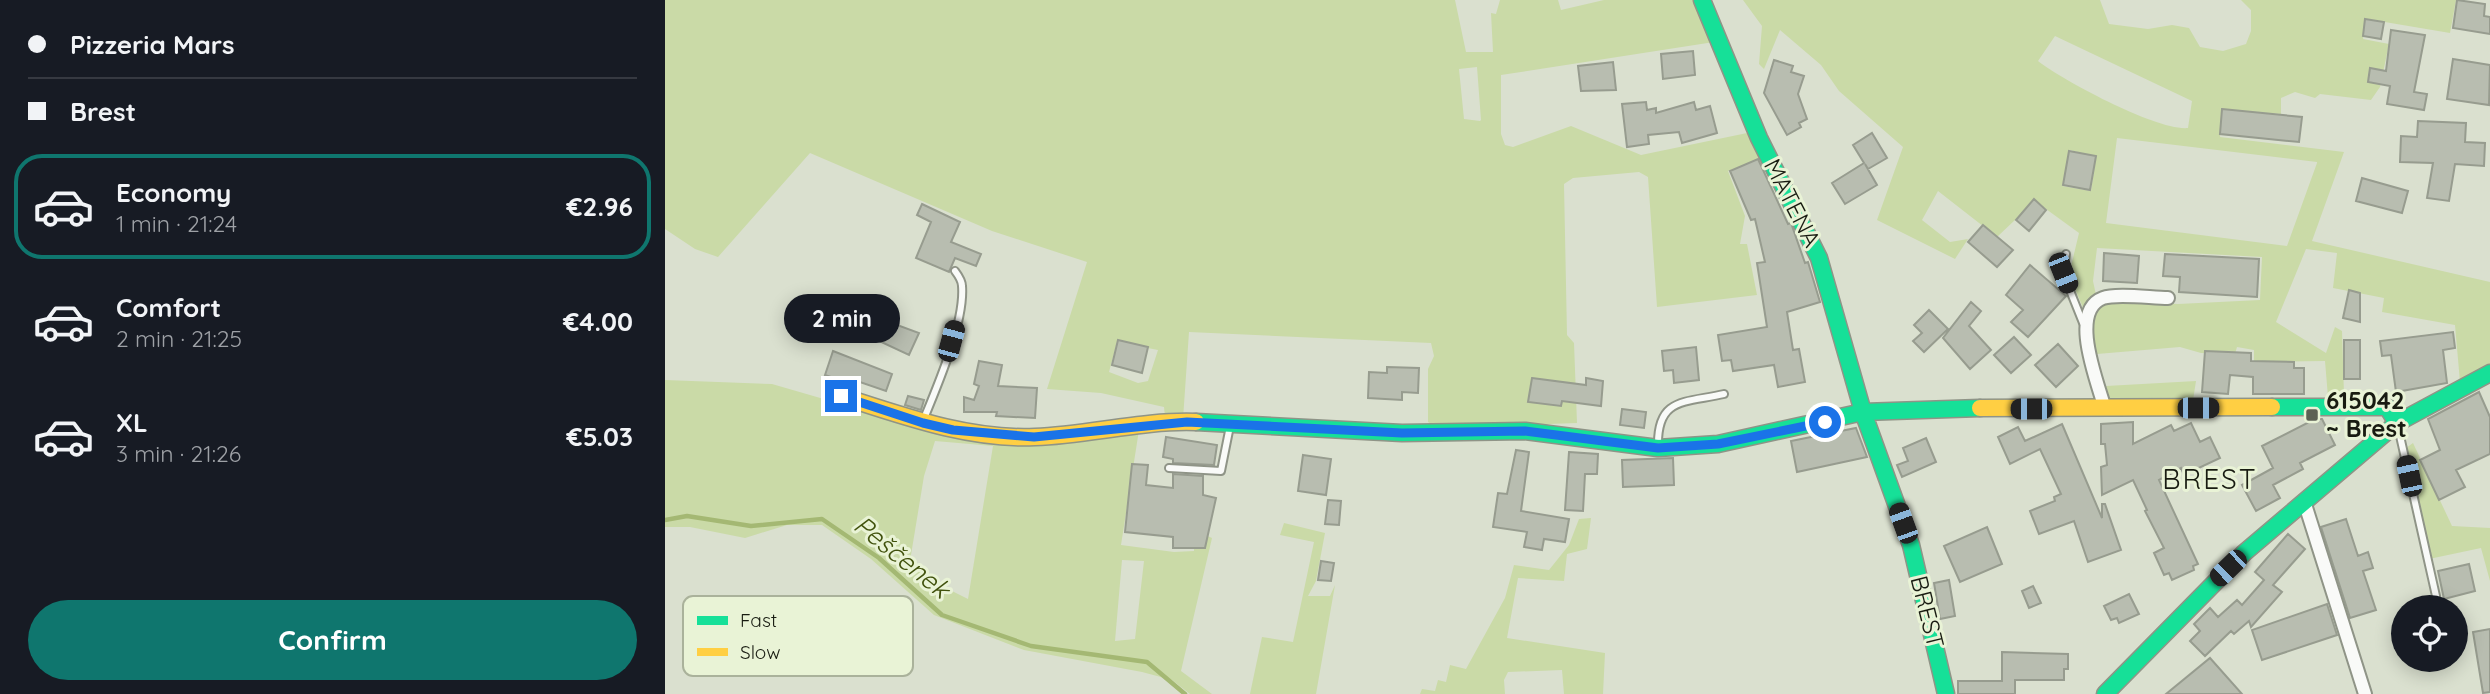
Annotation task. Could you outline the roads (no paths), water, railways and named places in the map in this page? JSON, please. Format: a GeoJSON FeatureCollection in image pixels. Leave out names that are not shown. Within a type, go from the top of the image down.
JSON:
{"type":"FeatureCollection","features":[{"type":"Feature","properties":{"kind":"street","name":"MATENA"},"geometry":{"type":"LineString","coordinates":[[1702,0],[1759,138],[1798,211],[1819,258],[1863,412]]}},
{"type":"Feature","properties":{"kind":"street"},"geometry":{"type":"LineString","coordinates":[[2105,409],[2084,325],[2089,307],[2104,298],[2168,298]]}},
{"type":"Feature","properties":{"kind":"street"},"geometry":{"type":"LineString","coordinates":[[2105,694],[2243,553],[2397,423],[2432,402],[2476,383],[2490,373]]}},
{"type":"Feature","properties":{"kind":"street"},"geometry":{"type":"LineString","coordinates":[[841,396],[953,430],[1034,437],[1187,422],[1402,433],[1525,431],[1658,448],[1718,444],[1863,412],[1956,408],[2387,407],[2397,423]]}},
{"type":"Feature","properties":{"kind":"street","name":"BREST"},"geometry":{"type":"LineString","coordinates":[[1863,412],[1911,545],[1947,694]]}},
{"type":"Feature","properties":{"kind":"street"},"geometry":{"type":"LineString","coordinates":[[2304,501],[2365,694]]}},
{"type":"Feature","properties":{"kind":"lane"},"geometry":{"type":"LineString","coordinates":[[2066,254],[2063,273],[2084,325]]}},
{"type":"Feature","properties":{"kind":"lane"},"geometry":{"type":"LineString","coordinates":[[923,423],[945,365],[958,317],[963,284],[955,271]]}},
{"type":"Feature","properties":{"kind":"lane"},"geometry":{"type":"LineString","coordinates":[[1658,448],[1658,430],[1662,415],[1669,406],[1724,394]]}},
{"type":"Feature","properties":{"kind":"lane"},"geometry":{"type":"LineString","coordinates":[[2397,423],[2436,595]]}},
{"type":"Feature","properties":{"kind":"lane"},"geometry":{"type":"LineString","coordinates":[[1169,468],[1220,471],[1230,424]]}},
{"type":"Feature","properties":{"kind":"waterway","name":"Peščenek"},"geometry":{"type":"LineString","coordinates":[[665,520],[687,516],[751,526],[822,519],[879,558],[942,615],[1031,646],[1147,662],[1185,694]]}},
{"type":"Feature","properties":{"kind":"place","name":"615042 ~ Brest"},"geometry":{"type":"Point","coordinates":[2312,415]}},
{"type":"Feature","properties":{"kind":"district","name":"BREST"},"geometry":{"type":"Point","coordinates":[2210,479]}}]}
